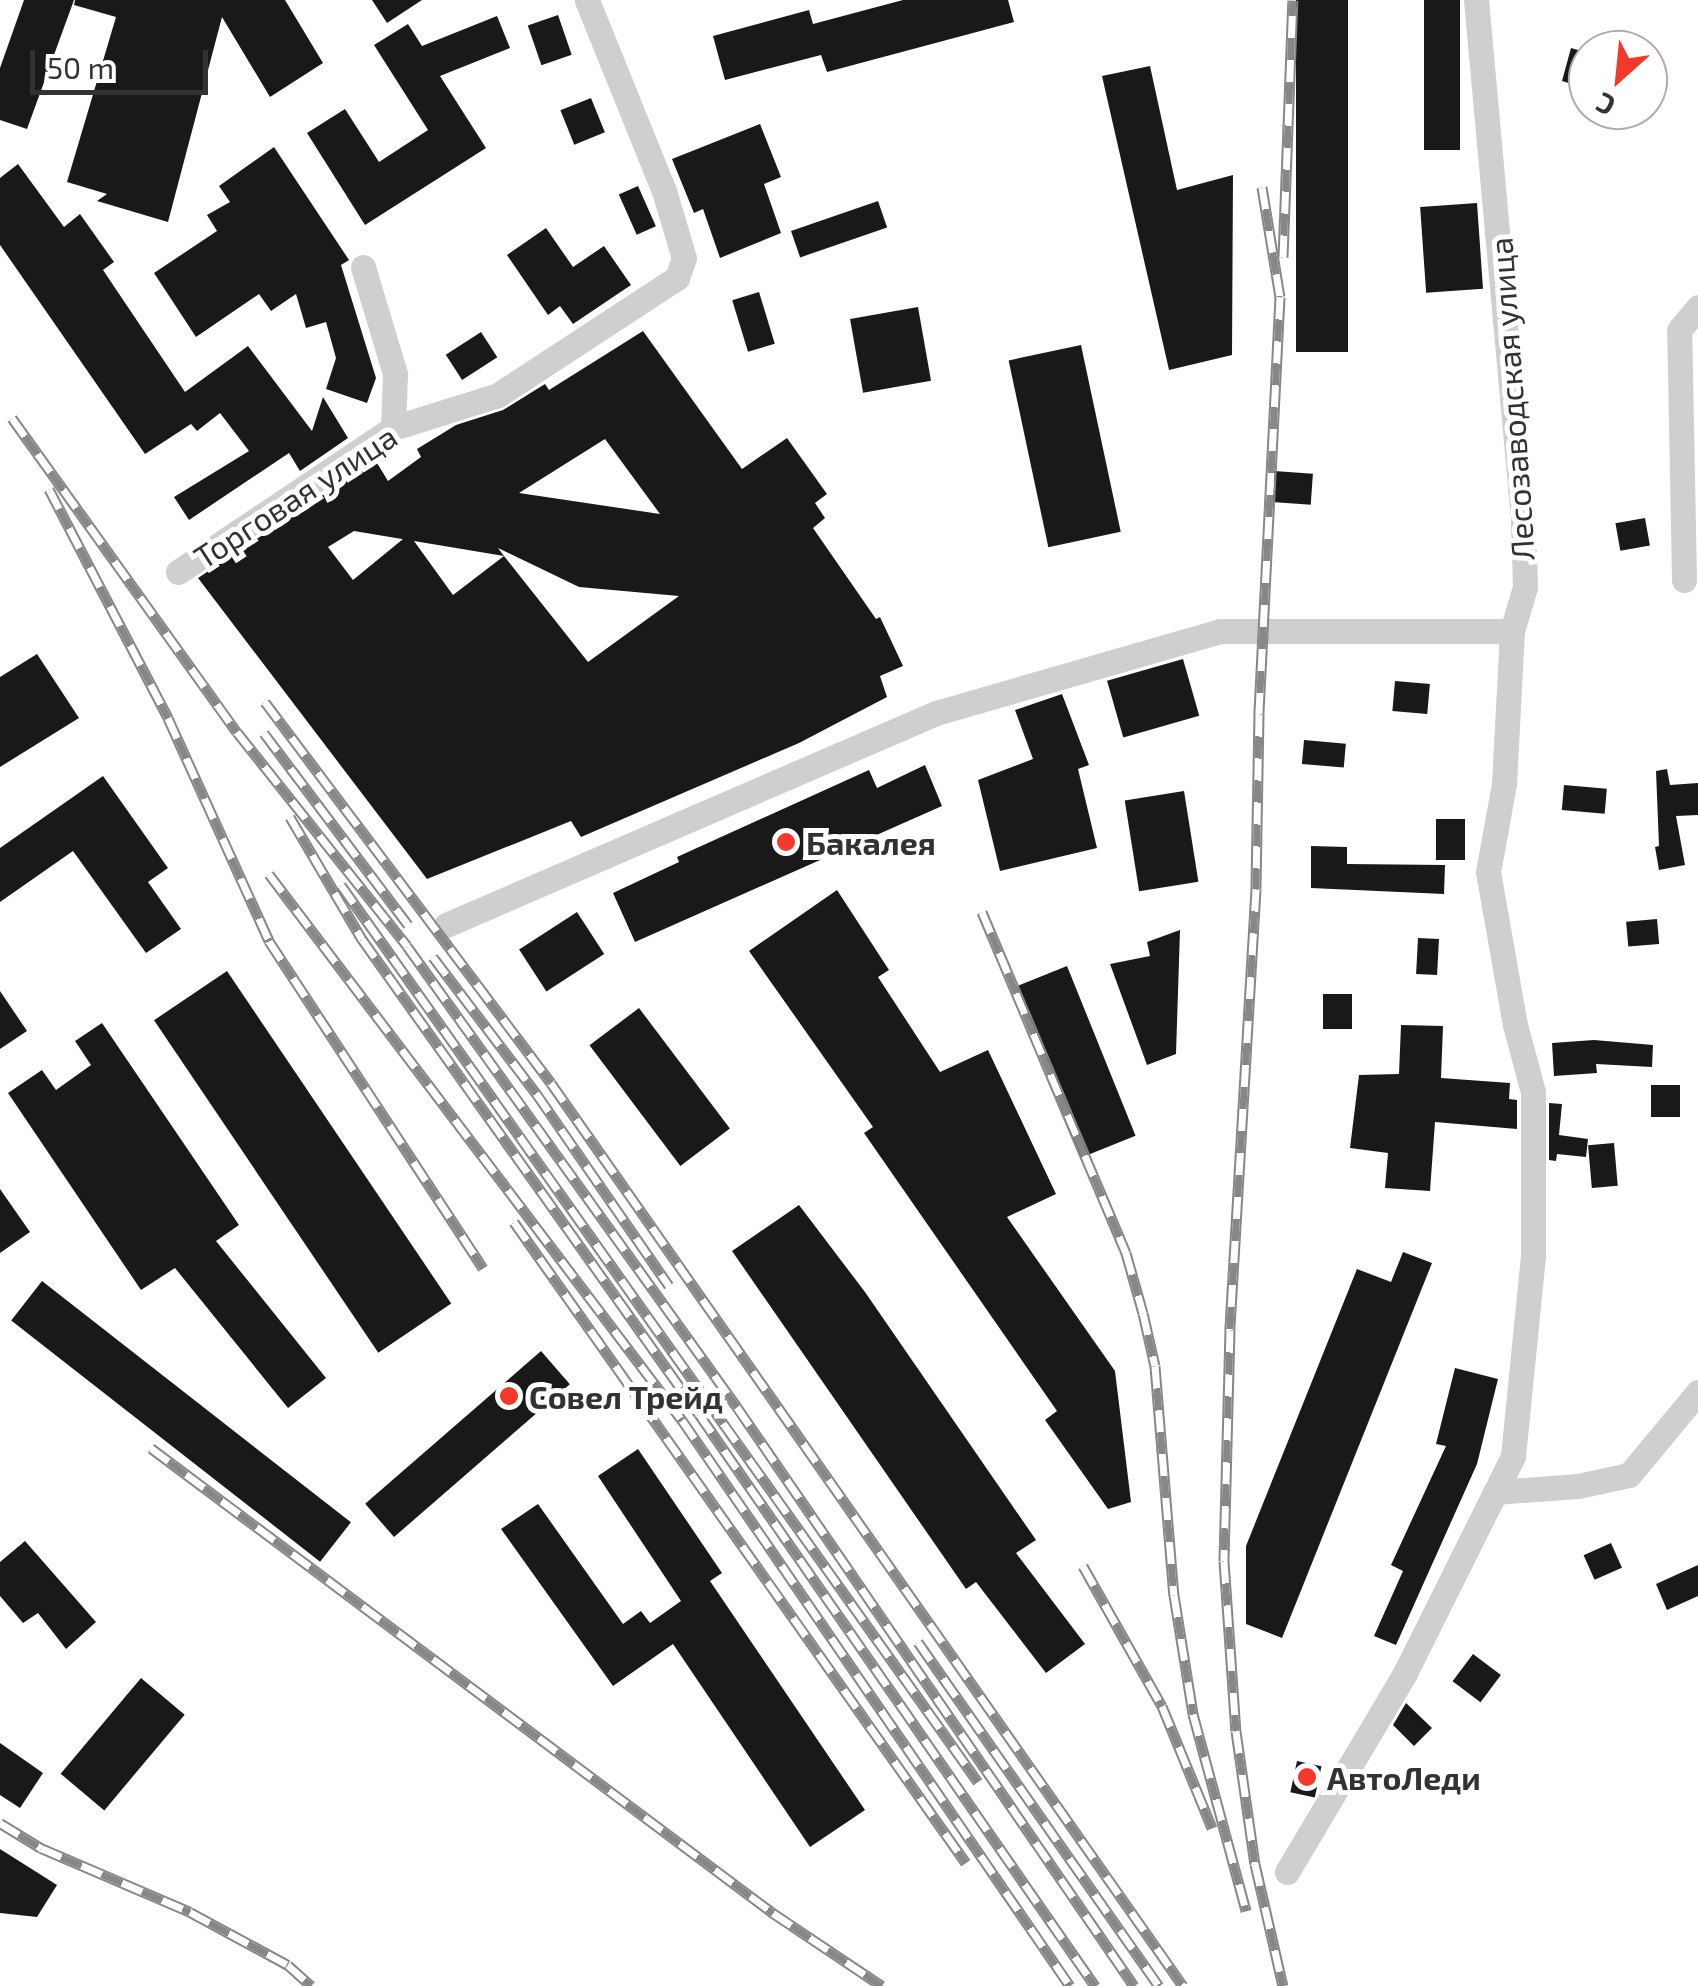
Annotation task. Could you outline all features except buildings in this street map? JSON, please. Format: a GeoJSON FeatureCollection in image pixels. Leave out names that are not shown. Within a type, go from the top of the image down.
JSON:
{"type":"FeatureCollection","features":[{"type":"Feature","properties":{"kind":"street","name":"Торговая улица"},"geometry":{"type":"LineString","coordinates":[[178,572],[393,428],[498,395],[677,278],[684,258],[664,191],[587,0]]}},
{"type":"Feature","properties":{"kind":"street","name":"Лесозаводская улица"},"geometry":{"type":"LineString","coordinates":[[1287,1872],[1405,1672],[1513,1456],[1533,1255],[1532,1092],[1488,872],[1504,784],[1512,631],[1525,587],[1524,519],[1476,0]]}},
{"type":"Feature","properties":{"kind":"street"},"geometry":{"type":"LineString","coordinates":[[363,267],[395,374],[393,428]]}},
{"type":"Feature","properties":{"kind":"street"},"geometry":{"type":"LineString","coordinates":[[1684,580],[1678,330],[1698,307]]}},
{"type":"Feature","properties":{"kind":"street"},"geometry":{"type":"LineString","coordinates":[[446,925],[936,713],[1220,630],[1512,631]]}},
{"type":"Feature","properties":{"kind":"street"},"geometry":{"type":"LineString","coordinates":[[1495,1492],[1578,1486],[1629,1474],[1698,1392]]}},
{"type":"Feature","properties":{"kind":"railway"},"geometry":{"type":"LineString","coordinates":[[1283,257],[1293,0]]}},
{"type":"Feature","properties":{"kind":"railway"},"geometry":{"type":"LineString","coordinates":[[1262,187],[1280,297],[1259,714],[1256,889],[1230,1330],[1224,1561],[1236,1731],[1255,1864],[1283,1986]]}},
{"type":"Feature","properties":{"kind":"railway"},"geometry":{"type":"LineString","coordinates":[[12,418],[237,732],[407,946],[737,1407],[1134,1986]]}},
{"type":"Feature","properties":{"kind":"railway"},"geometry":{"type":"LineString","coordinates":[[49,489],[168,718],[269,941],[483,1268]]}},
{"type":"Feature","properties":{"kind":"railway"},"geometry":{"type":"LineString","coordinates":[[265,702],[551,1083],[1183,1986]]}},
{"type":"Feature","properties":{"kind":"railway"},"geometry":{"type":"LineString","coordinates":[[264,733],[408,925]]}},
{"type":"Feature","properties":{"kind":"railway"},"geometry":{"type":"LineString","coordinates":[[290,817],[362,939],[699,1414],[1095,1986]]}},
{"type":"Feature","properties":{"kind":"railway"},"geometry":{"type":"LineString","coordinates":[[269,874],[682,1420],[1070,1986]]}},
{"type":"Feature","properties":{"kind":"railway"},"geometry":{"type":"LineString","coordinates":[[341,885],[978,1782]]}},
{"type":"Feature","properties":{"kind":"railway"},"geometry":{"type":"LineString","coordinates":[[982,912],[1126,1253],[1143,1313],[1155,1366],[1174,1595],[1193,1714],[1246,1911]]}},
{"type":"Feature","properties":{"kind":"railway"},"geometry":{"type":"LineString","coordinates":[[433,957],[536,1093],[669,1286]]}},
{"type":"Feature","properties":{"kind":"railway"},"geometry":{"type":"LineString","coordinates":[[514,1222],[966,1863]]}},
{"type":"Feature","properties":{"kind":"railway"},"geometry":{"type":"LineString","coordinates":[[151,1448],[773,1913],[882,1986]]}},
{"type":"Feature","properties":{"kind":"railway"},"geometry":{"type":"LineString","coordinates":[[1083,1566],[1162,1706],[1212,1828]]}},
{"type":"Feature","properties":{"kind":"railway"},"geometry":{"type":"LineString","coordinates":[[918,1642],[1159,1986]]}},
{"type":"Feature","properties":{"kind":"railway"},"geometry":{"type":"LineString","coordinates":[[0,1823],[41,1848],[190,1912],[288,1965],[311,1986]]}},
{"type":"Feature","properties":{"kind":"place","name":"Бакалея"},"geometry":{"type":"Point","coordinates":[786,842]}},
{"type":"Feature","properties":{"kind":"place","name":"Совел Трейд"},"geometry":{"type":"Point","coordinates":[509,1396]}},
{"type":"Feature","properties":{"kind":"place","name":"АвтоЛеди"},"geometry":{"type":"Point","coordinates":[1307,1777]}}]}
